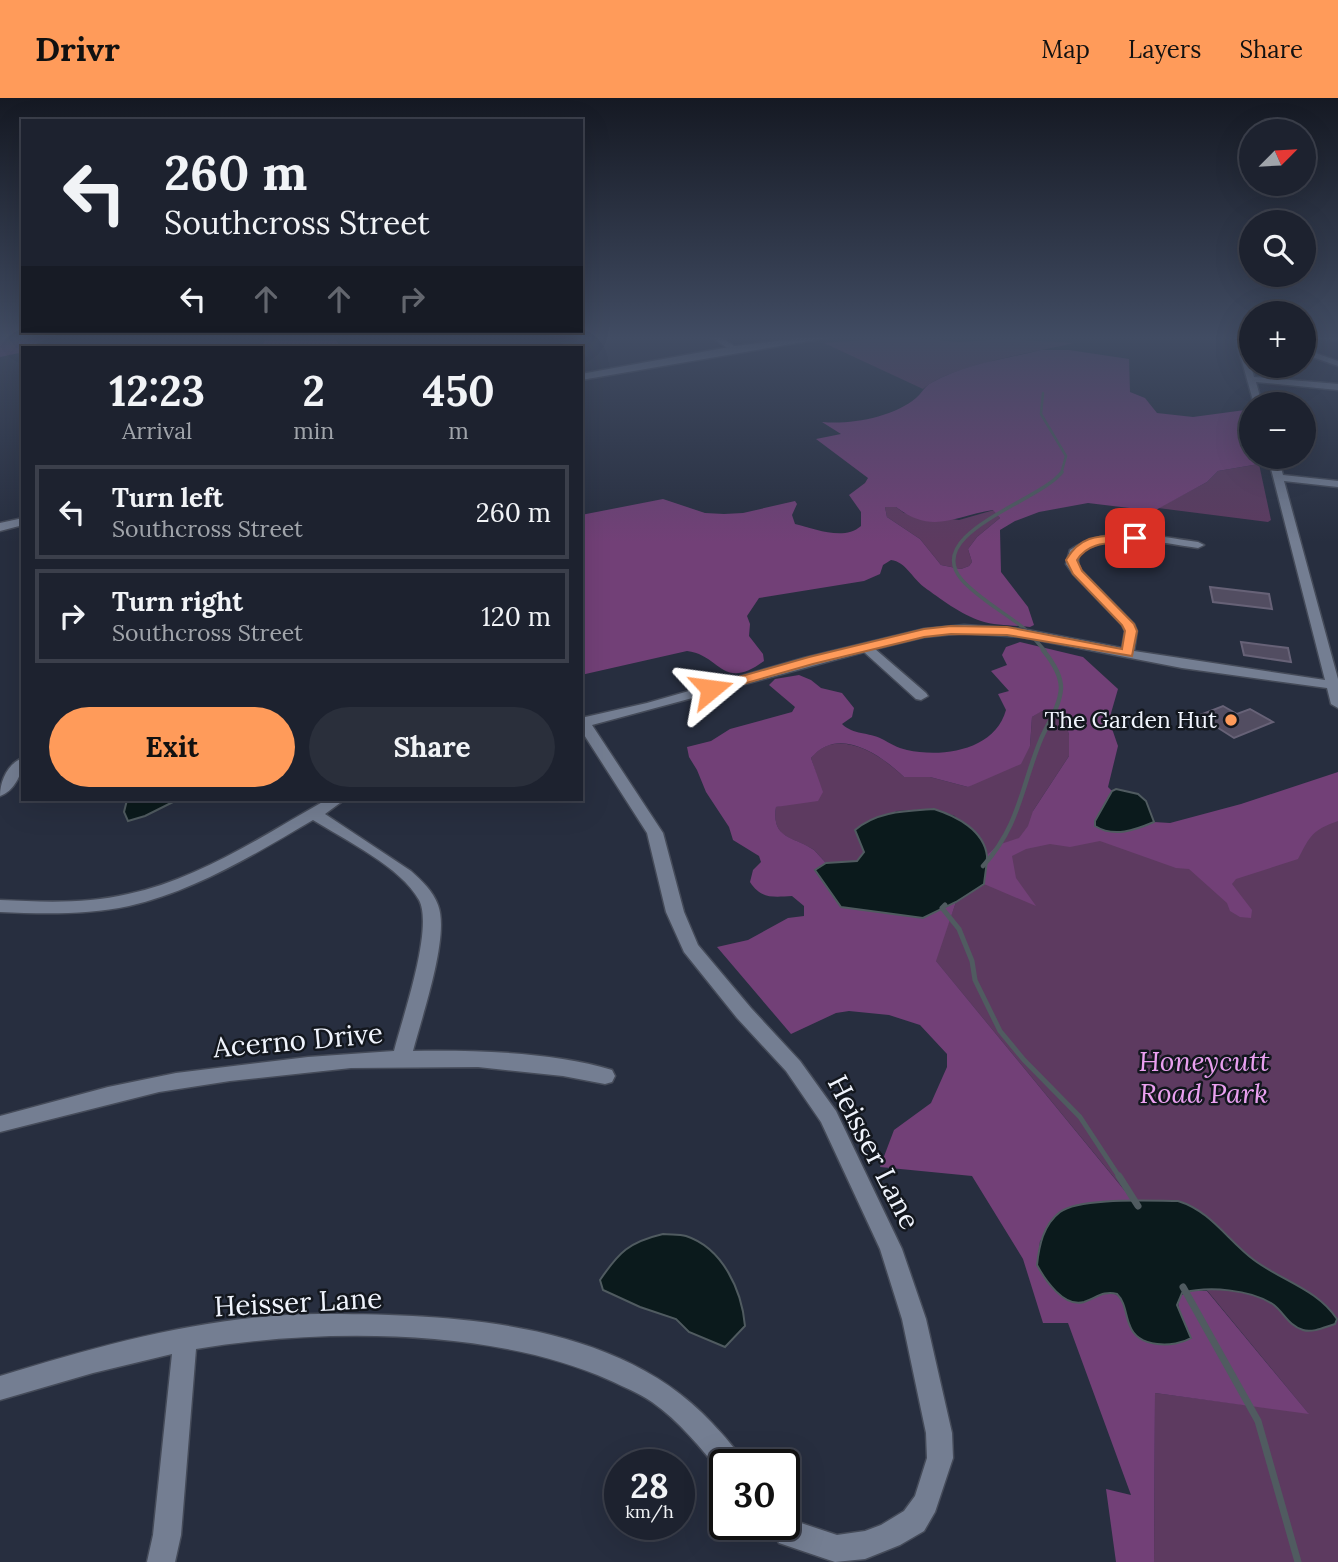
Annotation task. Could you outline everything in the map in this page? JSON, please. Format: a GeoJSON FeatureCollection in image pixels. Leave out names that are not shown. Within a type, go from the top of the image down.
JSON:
{"type":"FeatureCollection","features":[{"type":"Feature","properties":{"kind":"street"},"geometry":{"type":"LineString","coordinates":[[1276,469],[1336,686],[1338,704]]}},
{"type":"Feature","properties":{"kind":"street"},"geometry":{"type":"LineString","coordinates":[[1278,477],[1338,484]]}},
{"type":"Feature","properties":{"kind":"street"},"geometry":{"type":"LineString","coordinates":[[0,527],[21,522]]}},
{"type":"Feature","properties":{"kind":"street"},"geometry":{"type":"LineString","coordinates":[[1127,654],[1131,631],[1128,624],[1077,572],[1072,565],[1074,552],[1093,541],[1115,538],[1198,545]]}},
{"type":"Feature","properties":{"kind":"street"},"geometry":{"type":"LineString","coordinates":[[583,723],[924,633],[979,629],[1022,633],[1127,654],[1336,686]]}},
{"type":"Feature","properties":{"kind":"street"},"geometry":{"type":"LineString","coordinates":[[866,647],[921,696]]}},
{"type":"Feature","properties":{"kind":"street","name":"Heisser Lane"},"geometry":{"type":"LineString","coordinates":[[583,725],[655,833],[675,912],[690,948],[719,985],[793,1066],[829,1117],[891,1250],[915,1319],[939,1433],[940,1458],[926,1503],[914,1521],[865,1545],[837,1549],[800,1536]]}},
{"type":"Feature","properties":{"kind":"street"},"geometry":{"type":"LineString","coordinates":[[0,791],[21,765]]}},
{"type":"Feature","properties":{"kind":"street"},"geometry":{"type":"LineString","coordinates":[[0,906],[87,906],[130,899],[162,890],[216,866],[335,801]]}},
{"type":"Feature","properties":{"kind":"street"},"geometry":{"type":"LineString","coordinates":[[313,813],[409,877],[427,898],[432,915],[433,934],[402,1058]]}},
{"type":"Feature","properties":{"kind":"street","name":"Acerno Drive"},"geometry":{"type":"LineString","coordinates":[[0,1124],[125,1091],[220,1074],[305,1064],[402,1058],[479,1058],[551,1065],[605,1076]]}},
{"type":"Feature","properties":{"kind":"street","name":"Heisser Lane"},"geometry":{"type":"LineString","coordinates":[[0,1388],[119,1353],[254,1329],[375,1326],[480,1332],[550,1345],[603,1363],[659,1391],[700,1427],[718,1449]]}},
{"type":"Feature","properties":{"kind":"street"},"geometry":{"type":"LineString","coordinates":[[161,1562],[167,1535],[186,1340]]}},
{"type":"Feature","properties":{"kind":"green space"},"geometry":{"type":"Polygon","coordinates":[[[1239,467],[1260,469],[1271,520],[1268,522],[1158,508],[1207,482],[1218,471],[1239,467]]]}},
{"type":"Feature","properties":{"kind":"green space"},"geometry":{"type":"Polygon","coordinates":[[[885,507],[896,507],[904,513],[959,520],[994,510],[1000,518],[977,537],[968,549],[972,562],[961,569],[941,565],[920,539],[887,517],[885,507]]]}},
{"type":"Feature","properties":{"kind":"green space","name":"Honeycutt Road Park"},"geometry":{"type":"Polygon","coordinates":[[[1041,711],[1064,716],[1069,735],[1069,756],[1033,811],[1142,841],[1338,781],[1338,1562],[1154,1562],[1155,1393],[1308,1413],[935,960],[956,902],[984,884],[955,816],[934,809],[896,811],[857,861],[826,863],[814,850],[786,836],[777,826],[776,807],[793,803],[816,774],[811,758],[821,749],[833,744],[858,747],[871,752],[904,777],[930,777],[968,787],[1030,746],[1032,717],[1041,711]]]}},
{"type":"Feature","properties":{"kind":"shaded area"},"geometry":{"type":"Polygon","coordinates":[[[906,405],[1151,405],[1157,413],[1193,417],[1239,411],[1239,467],[1218,471],[1207,482],[1154,511],[1088,503],[1039,512],[1000,530],[1001,572],[1028,607],[1034,625],[1030,627],[992,624],[966,615],[924,587],[901,564],[891,560],[883,565],[880,574],[864,581],[759,598],[747,616],[750,624],[749,636],[763,654],[764,661],[750,670],[730,673],[698,654],[687,651],[583,675],[583,515],[663,499],[705,513],[724,514],[743,513],[795,501],[797,504],[792,515],[795,524],[829,533],[846,533],[861,526],[861,512],[849,495],[868,478],[816,439],[841,434],[822,422],[858,421],[884,415],[906,405]],[[885,507],[887,517],[920,539],[941,565],[961,569],[972,562],[968,549],[977,537],[1000,518],[993,510],[932,522],[909,515],[896,507],[885,507]]]}},
{"type":"Feature","properties":{"kind":"shaded area"},"geometry":{"type":"Polygon","coordinates":[[[1020,642],[1083,657],[1118,689],[1109,720],[1118,746],[1108,787],[1112,791],[1095,821],[1143,827],[1154,822],[1170,823],[1241,804],[1338,772],[1338,821],[1313,835],[1298,859],[1236,879],[1232,884],[1252,910],[1251,918],[1240,917],[1230,911],[1227,903],[1189,869],[1176,868],[1100,841],[1070,847],[1050,844],[1026,849],[1012,856],[1016,878],[1036,906],[984,884],[987,855],[998,845],[1019,838],[1028,826],[1033,811],[1069,756],[1069,735],[1064,716],[1042,711],[1032,717],[1030,746],[1021,764],[968,787],[930,777],[904,777],[871,752],[846,743],[834,744],[822,748],[811,758],[823,792],[818,801],[776,807],[775,818],[781,831],[807,845],[826,863],[815,871],[838,903],[923,918],[956,902],[936,961],[1134,1202],[1081,1204],[1040,1241],[1037,1265],[1060,1295],[1081,1303],[1103,1294],[1114,1294],[1119,1297],[1127,1312],[1188,1329],[1179,1315],[1178,1299],[1195,1290],[1207,1291],[1309,1414],[1155,1393],[1154,1562],[1116,1562],[1106,1489],[1131,1495],[1068,1323],[1043,1323],[1023,1259],[972,1176],[880,1167],[894,1130],[931,1103],[947,1067],[947,1054],[920,1025],[889,1015],[849,1011],[836,1013],[791,1034],[717,947],[748,940],[788,918],[804,916],[804,906],[792,896],[763,894],[754,888],[750,882],[753,870],[761,862],[759,856],[733,840],[729,827],[706,792],[687,747],[711,741],[730,729],[792,712],[795,707],[769,685],[775,679],[799,675],[821,688],[842,693],[854,708],[852,717],[842,724],[846,728],[877,737],[903,749],[921,752],[936,753],[966,748],[991,734],[1000,724],[1006,710],[998,694],[1009,691],[991,671],[1007,665],[1002,655],[1006,647],[1020,642]]]}},
{"type":"Feature","properties":{"kind":"shaded area"},"geometry":{"type":"Polygon","coordinates":[[[1116,789],[1138,794],[1146,801],[1154,822],[1117,832],[1095,826],[1095,821],[1112,791],[1116,789]]]}},
{"type":"Feature","properties":{"kind":"shaded area"},"geometry":{"type":"Polygon","coordinates":[[[127,801],[175,801],[128,821],[124,812],[127,801]]]}},
{"type":"Feature","properties":{"kind":"shaded area"},"geometry":{"type":"Polygon","coordinates":[[[934,809],[968,825],[981,839],[987,856],[984,884],[923,918],[841,907],[815,870],[826,863],[857,861],[864,852],[855,830],[873,819],[892,813],[934,809]]]}},
{"type":"Feature","properties":{"kind":"shaded area"},"geometry":{"type":"Polygon","coordinates":[[[1117,1201],[1178,1201],[1210,1219],[1254,1260],[1320,1300],[1337,1319],[1335,1324],[1307,1331],[1290,1322],[1274,1305],[1254,1295],[1229,1290],[1192,1291],[1182,1293],[1177,1305],[1191,1338],[1175,1343],[1157,1344],[1141,1339],[1134,1333],[1117,1294],[1104,1294],[1084,1302],[1069,1301],[1050,1285],[1037,1265],[1046,1229],[1054,1217],[1070,1207],[1117,1201]]]}},
{"type":"Feature","properties":{"kind":"shaded area"},"geometry":{"type":"Polygon","coordinates":[[[663,1234],[683,1235],[699,1242],[710,1250],[728,1272],[740,1299],[745,1326],[725,1347],[689,1332],[676,1319],[640,1307],[603,1290],[600,1280],[619,1255],[641,1241],[663,1234]]]}},
{"type":"Feature","properties":{"kind":"building"},"geometry":{"type":"Polygon","coordinates":[[[1210,587],[1269,594],[1272,609],[1213,602],[1210,587]]]}},
{"type":"Feature","properties":{"kind":"building"},"geometry":{"type":"Polygon","coordinates":[[[1241,642],[1288,648],[1291,662],[1244,655],[1241,642]]]}},
{"type":"Feature","properties":{"kind":"building","name":"The Garden Hut"},"geometry":{"type":"Polygon","coordinates":[[[1223,706],[1237,714],[1250,709],[1273,722],[1234,738],[1212,724],[1204,727],[1190,719],[1223,706]]]}},
{"type":"Feature","properties":{"kind":"waterway"},"geometry":{"type":"LineString","coordinates":[[1042,405],[1041,414],[1066,456],[1061,473]]}},
{"type":"Feature","properties":{"kind":"waterway"},"geometry":{"type":"LineString","coordinates":[[1026,630],[962,580],[954,563],[957,547],[989,519],[1050,483],[1061,473]]}},
{"type":"Feature","properties":{"kind":"waterway"},"geometry":{"type":"LineString","coordinates":[[1032,636],[1045,651]]}},
{"type":"Feature","properties":{"kind":"waterway"},"geometry":{"type":"LineString","coordinates":[[983,866],[1005,836],[1058,701],[1061,688],[1059,678],[1053,663],[1043,650]]}},
{"type":"Feature","properties":{"kind":"waterway"},"geometry":{"type":"LineString","coordinates":[[945,905],[942,908],[959,929],[972,961],[975,980],[1000,1031],[1024,1060],[1080,1117],[1120,1178]]}},
{"type":"Feature","properties":{"kind":"waterway"},"geometry":{"type":"LineString","coordinates":[[1119,1176],[1138,1206]]}},
{"type":"Feature","properties":{"kind":"waterway"},"geometry":{"type":"LineString","coordinates":[[1183,1287],[1258,1421],[1298,1562]]}},
{"type":"Feature","properties":{"kind":"place","name":"The Garden Hut"},"geometry":{"type":"Point","coordinates":[1231,720]}},
{"type":"Feature","properties":{"kind":"route"},"geometry":{"type":"LineString","coordinates":[[711,689],[809,661],[924,633],[951,630],[979,629],[1022,633],[1127,654],[1131,640],[1128,624],[1077,572],[1072,560],[1074,552],[1093,541],[1135,538]]}}]}
